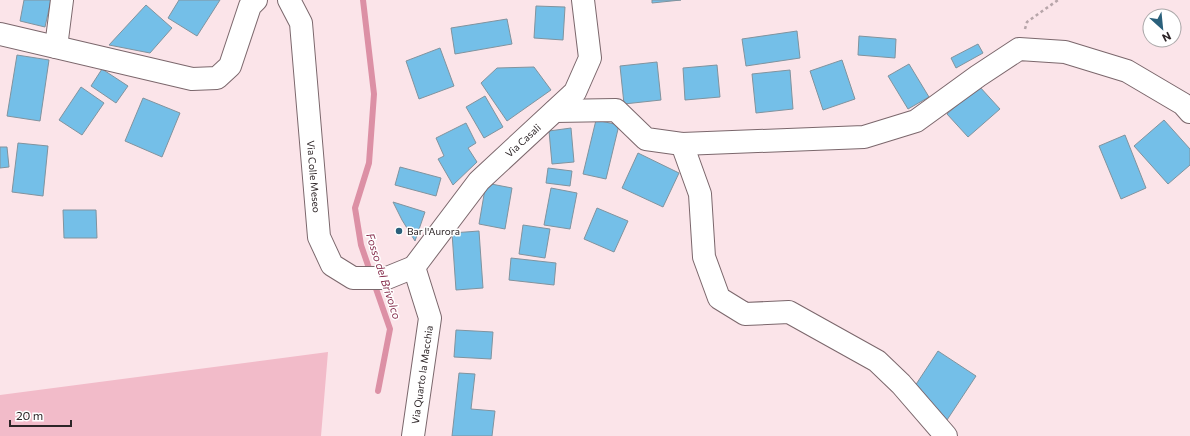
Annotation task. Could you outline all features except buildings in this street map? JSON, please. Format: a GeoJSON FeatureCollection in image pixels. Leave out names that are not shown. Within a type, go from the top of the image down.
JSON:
{"type":"FeatureCollection","features":[{"type":"Feature","properties":{"kind":"street"},"geometry":{"type":"LineString","coordinates":[[56,47],[62,0]]}},
{"type":"Feature","properties":{"kind":"street"},"geometry":{"type":"LineString","coordinates":[[0,34],[192,79],[217,78],[230,66],[250,6],[256,0]]}},
{"type":"Feature","properties":{"kind":"street","name":"Via Colle Meseo"},"geometry":{"type":"LineString","coordinates":[[288,0],[301,22],[319,236],[332,265],[353,278],[387,278],[414,266]]}},
{"type":"Feature","properties":{"kind":"street","name":"Via Casali"},"geometry":{"type":"LineString","coordinates":[[414,266],[480,181],[575,92],[590,58],[583,0]]}},
{"type":"Feature","properties":{"kind":"street"},"geometry":{"type":"LineString","coordinates":[[555,111],[616,110],[646,140],[682,144],[864,137],[916,121],[978,76],[1019,49],[1065,52],[1126,71],[1183,104],[1190,112]]}},
{"type":"Feature","properties":{"kind":"street"},"geometry":{"type":"LineString","coordinates":[[682,144],[700,194],[704,257],[719,298],[744,314],[788,312],[877,361],[901,384],[946,436]]}},
{"type":"Feature","properties":{"kind":"street","name":"Via Quarto la Macchia"},"geometry":{"type":"LineString","coordinates":[[413,436],[430,318],[414,266]]}},
{"type":"Feature","properties":{"kind":"path"},"geometry":{"type":"LineString","coordinates":[[1019,49],[1027,22],[1058,0]]}},
{"type":"Feature","properties":{"kind":"shaded area"},"geometry":{"type":"Polygon","coordinates":[[[328,352],[321,436],[0,436],[0,395],[328,352]]]}},
{"type":"Feature","properties":{"kind":"waterway","name":"Fosso del Brivolco"},"geometry":{"type":"LineString","coordinates":[[363,0],[374,94],[369,163],[355,208],[361,245],[371,274]]}},
{"type":"Feature","properties":{"kind":"waterway","name":"Fosso del Brivolco"},"geometry":{"type":"LineString","coordinates":[[374,283],[390,329],[378,391]]}},
{"type":"Feature","properties":{"kind":"place","name":"Bar l'Aurora"},"geometry":{"type":"Point","coordinates":[399,231]}}]}
